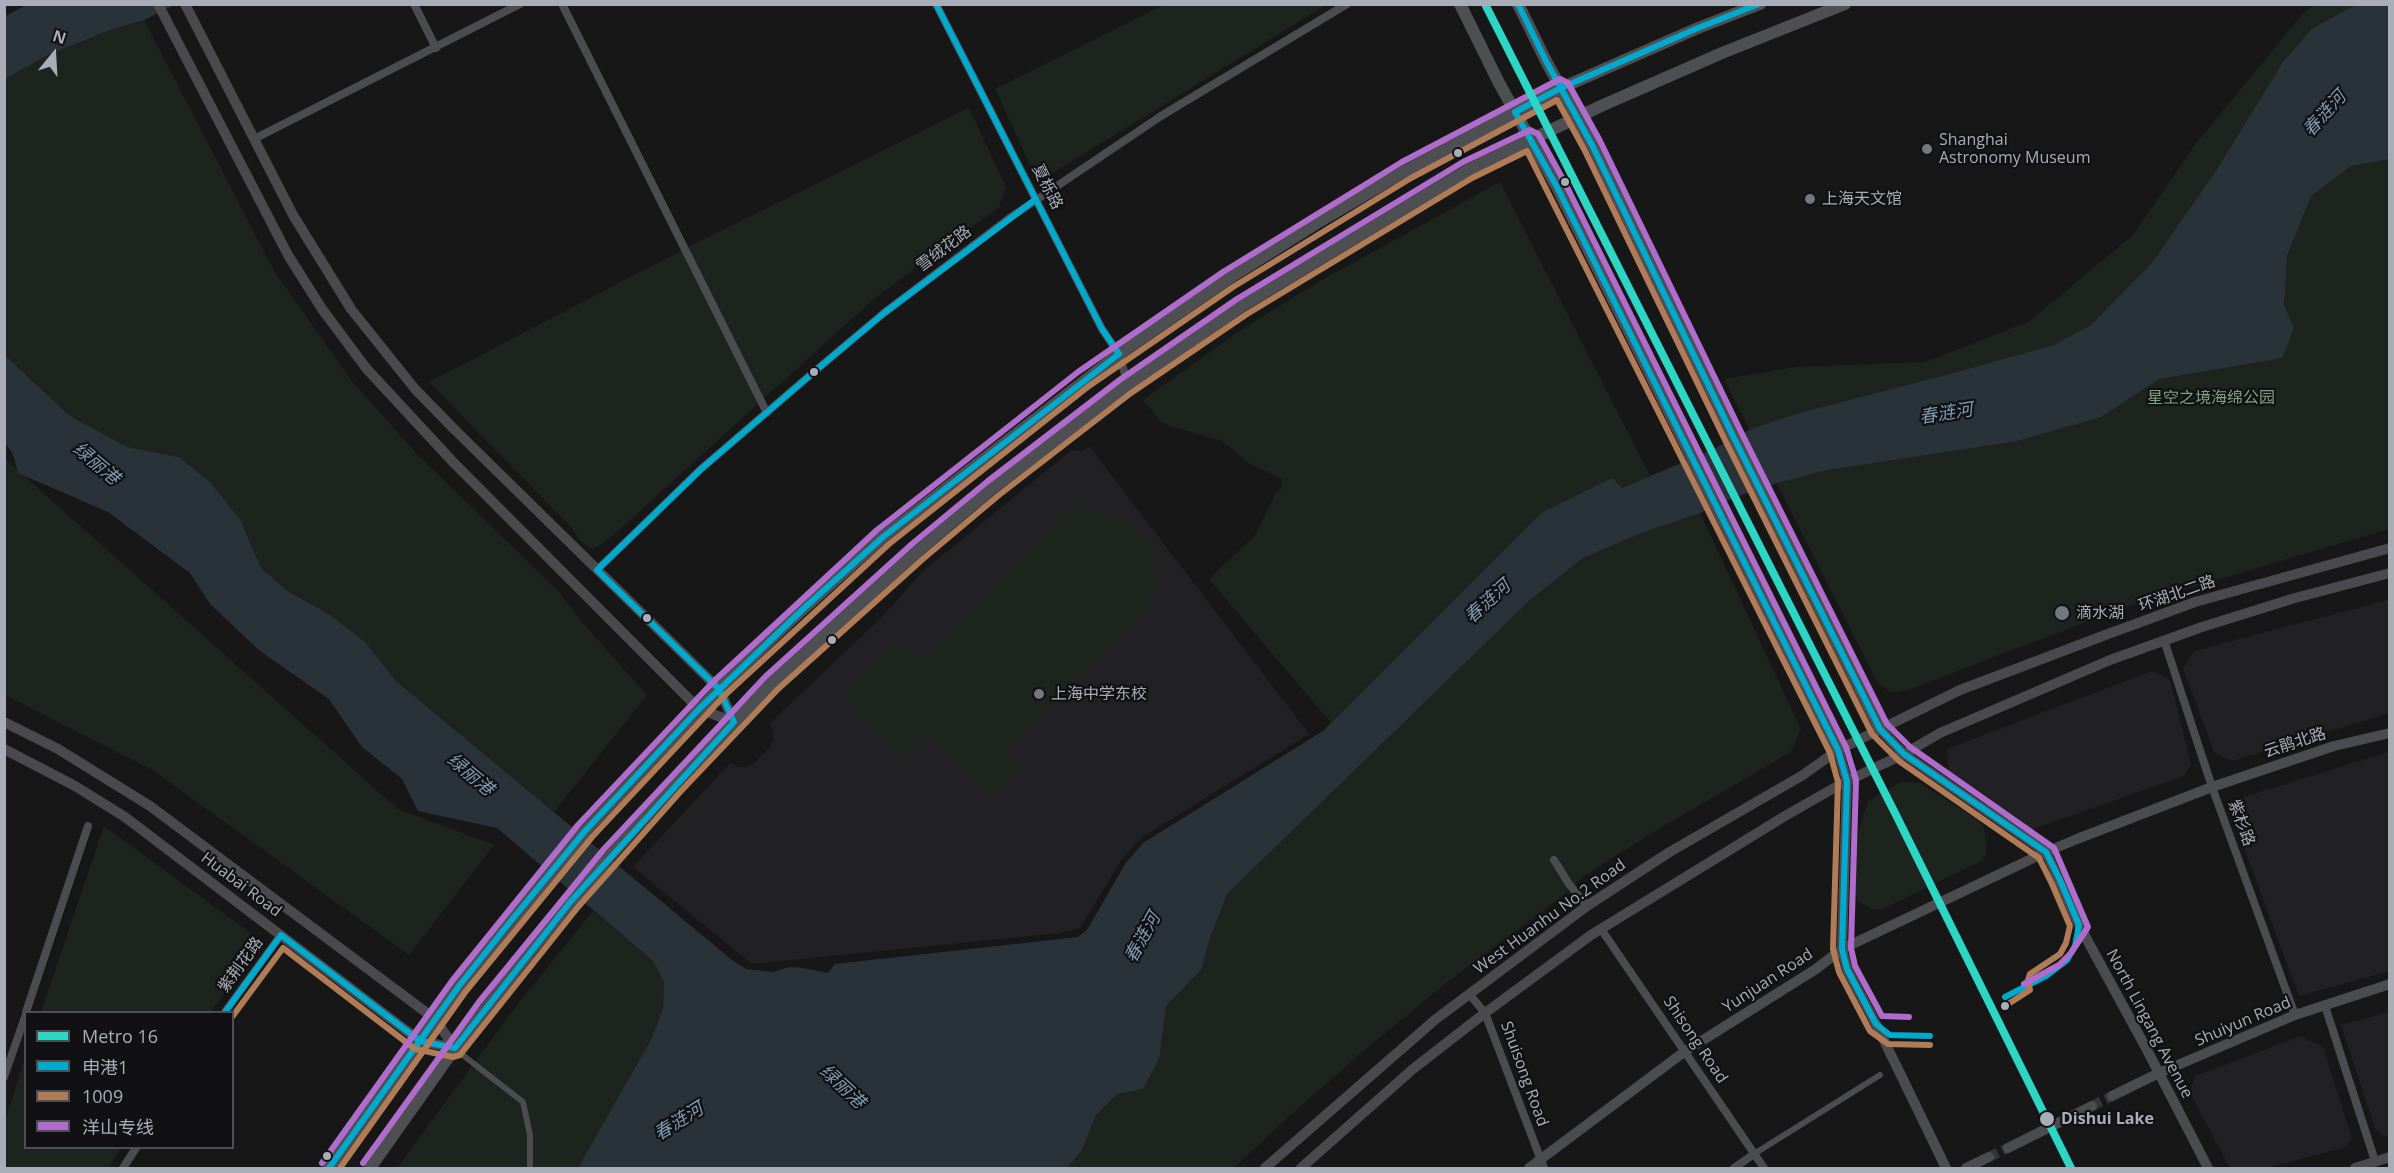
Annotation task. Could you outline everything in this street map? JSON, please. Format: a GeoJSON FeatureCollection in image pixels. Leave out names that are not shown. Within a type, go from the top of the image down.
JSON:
{"type":"FeatureCollection","features":[{"type":"Feature","properties":{"kind":"main road"},"geometry":{"type":"LineString","coordinates":[[1460,4],[1515,112],[1557,187],[1838,750]]}},
{"type":"Feature","properties":{"kind":"main road"},"geometry":{"type":"LineString","coordinates":[[1518,4],[1578,117],[1733,436],[1880,729]]}},
{"type":"Feature","properties":{"kind":"main road"},"geometry":{"type":"LineString","coordinates":[[329,1168],[459,986],[585,831],[719,689],[883,537],[1119,354],[1228,279],[1322,220],[1407,170],[1561,88],[1698,28],[1760,4]]}},
{"type":"Feature","properties":{"kind":"main road"},"geometry":{"type":"LineString","coordinates":[[370,1168],[455,1048],[571,901],[611,855],[772,683],[918,551],[993,488],[1128,385],[1242,306],[1347,240],[1468,170],[1530,139],[1722,53],[1845,4]]}},
{"type":"Feature","properties":{"kind":"main road"},"geometry":{"type":"LineString","coordinates":[[185,5],[316,256],[378,345],[454,429],[719,689],[734,722]]}},
{"type":"Feature","properties":{"kind":"main road"},"geometry":{"type":"LineString","coordinates":[[161,10],[288,255],[322,309],[366,368],[445,454],[699,709],[734,722]]}},
{"type":"Feature","properties":{"kind":"main road","name":"环湖北二路"},"geometry":{"type":"LineString","coordinates":[[1880,729],[1960,690],[2195,602],[2390,548]]}},
{"type":"Feature","properties":{"kind":"main road"},"geometry":{"type":"LineString","coordinates":[[1301,1168],[1413,1069],[1485,1013],[1601,929],[1785,816],[1847,781],[1904,754],[1940,733],[2109,660],[2295,598],[2390,573]]}},
{"type":"Feature","properties":{"kind":"main road","name":"Huabai Road"},"geometry":{"type":"LineString","coordinates":[[4,722],[69,755],[150,806],[435,1018],[455,1048]]}},
{"type":"Feature","properties":{"kind":"main road","name":"West Huanhu No.2 Road"},"geometry":{"type":"LineString","coordinates":[[1265,1168],[1388,1059],[1469,994],[1587,906],[1668,853],[1803,774],[1838,750],[1880,729]]}},
{"type":"Feature","properties":{"kind":"main road","name":"Huabai Road"},"geometry":{"type":"LineString","coordinates":[[4,749],[75,786],[124,817],[420,1041],[455,1048]]}},
{"type":"Feature","properties":{"kind":"main road"},"geometry":{"type":"LineString","coordinates":[[2355,1168],[2390,1157]]}},
{"type":"Feature","properties":{"kind":"street"},"geometry":{"type":"LineString","coordinates":[[414,4],[436,48]]}},
{"type":"Feature","properties":{"kind":"street"},"geometry":{"type":"LineString","coordinates":[[254,139],[520,4]]}},
{"type":"Feature","properties":{"kind":"street"},"geometry":{"type":"LineString","coordinates":[[562,4],[767,413]]}},
{"type":"Feature","properties":{"kind":"street","name":"夏栎路"},"geometry":{"type":"LineString","coordinates":[[936,4],[1102,329],[1119,354],[1128,385]]}},
{"type":"Feature","properties":{"kind":"street","name":"雪绒花路"},"geometry":{"type":"LineString","coordinates":[[597,570],[701,469],[884,313],[1036,199],[1161,116],[1347,4]]}},
{"type":"Feature","properties":{"kind":"street","name":"紫杉路"},"geometry":{"type":"LineString","coordinates":[[2164,640],[2212,787],[2295,1015]]}},
{"type":"Feature","properties":{"kind":"street"},"geometry":{"type":"LineString","coordinates":[[1880,729],[1904,754],[2046,852]]}},
{"type":"Feature","properties":{"kind":"street","name":"云鹃北路"},"geometry":{"type":"LineString","coordinates":[[2212,787],[2334,746],[2390,733]]}},
{"type":"Feature","properties":{"kind":"street"},"geometry":{"type":"LineString","coordinates":[[1838,750],[1847,781],[1842,949],[1847,969],[1946,1168]]}},
{"type":"Feature","properties":{"kind":"street","name":"Yunjuan Road"},"geometry":{"type":"LineString","coordinates":[[1529,1168],[1542,1163],[1684,1052],[1816,969],[1842,949],[2046,852],[2212,787]]}},
{"type":"Feature","properties":{"kind":"street"},"geometry":{"type":"LineString","coordinates":[[27,1011],[88,826]]}},
{"type":"Feature","properties":{"kind":"street","name":"North Lingang Avenue"},"geometry":{"type":"LineString","coordinates":[[2046,852],[2079,924],[2208,1168]]}},
{"type":"Feature","properties":{"kind":"street"},"geometry":{"type":"LineString","coordinates":[[1554,860],[1569,884],[1587,906]]}},
{"type":"Feature","properties":{"kind":"street","name":"Shisong Road"},"geometry":{"type":"LineString","coordinates":[[1601,929],[1764,1168]]}},
{"type":"Feature","properties":{"kind":"street","name":"紫荆花路"},"geometry":{"type":"LineString","coordinates":[[226,1011],[281,934]]}},
{"type":"Feature","properties":{"kind":"street","name":"Shuiyun Road"},"geometry":{"type":"LineString","coordinates":[[2112,1096],[2159,1073],[2295,1015],[2390,984]]}},
{"type":"Feature","properties":{"kind":"street","name":"Shuisong Road"},"geometry":{"type":"LineString","coordinates":[[1469,994],[1485,1013],[1542,1163]]}},
{"type":"Feature","properties":{"kind":"street"},"geometry":{"type":"LineString","coordinates":[[2325,1006],[2375,1161]]}},
{"type":"Feature","properties":{"kind":"street"},"geometry":{"type":"LineString","coordinates":[[4,1077],[24,1019]]}},
{"type":"Feature","properties":{"kind":"street"},"geometry":{"type":"LineString","coordinates":[[455,1048],[523,1102],[530,1135],[530,1168]]}},
{"type":"Feature","properties":{"kind":"street"},"geometry":{"type":"LineString","coordinates":[[1734,1168],[1880,1075]]}},
{"type":"Feature","properties":{"kind":"street"},"geometry":{"type":"LineString","coordinates":[[2008,1148],[2092,1106]]}},
{"type":"Feature","properties":{"kind":"street"},"geometry":{"type":"LineString","coordinates":[[123,1168],[135,1149]]}},
{"type":"Feature","properties":{"kind":"street"},"geometry":{"type":"LineString","coordinates":[[1966,1168],[1989,1157]]}},
{"type":"Feature","properties":{"kind":"shaded area","name":"上海中学东校"},"geometry":{"type":"Polygon","coordinates":[[[1089,446],[1309,734],[1141,838],[1122,859],[1080,928],[1060,933],[752,964],[633,867],[730,763],[738,767],[746,767],[755,762],[770,747],[774,739],[769,724],[882,617],[923,571],[1072,450],[1082,451],[1089,446]]]}},
{"type":"Feature","properties":{"kind":"shaded area"},"geometry":{"type":"Polygon","coordinates":[[[2390,601],[2389,713],[2232,761],[2214,752],[2183,668],[2194,651],[2390,601]]]}},
{"type":"Feature","properties":{"kind":"shaded area"},"geometry":{"type":"Polygon","coordinates":[[[2152,671],[2170,680],[2191,763],[2184,776],[2030,830],[1949,774],[1947,749],[2152,671]]]}},
{"type":"Feature","properties":{"kind":"shaded area"},"geometry":{"type":"Polygon","coordinates":[[[2389,752],[2389,971],[2299,996],[2227,802],[2389,752]]]}},
{"type":"Feature","properties":{"kind":"shaded area"},"geometry":{"type":"Polygon","coordinates":[[[2389,1012],[2389,1136],[2383,1136],[2375,1128],[2341,1025],[2389,1012]]]}},
{"type":"Feature","properties":{"kind":"shaded area"},"geometry":{"type":"Polygon","coordinates":[[[2301,1036],[2323,1047],[2352,1139],[2346,1147],[2267,1168],[2230,1168],[2190,1093],[2195,1076],[2301,1036]]]}},
{"type":"Feature","properties":{"kind":"green space"},"geometry":{"type":"Polygon","coordinates":[[[1164,5],[1326,5],[1056,171],[1041,176],[1029,162],[995,89],[1164,5]]]}},
{"type":"Feature","properties":{"kind":"green space","name":"星空之境海绵公园"},"geometry":{"type":"Polygon","coordinates":[[[2315,5],[2389,5],[2389,529],[2125,607],[1916,687],[1900,692],[1890,692],[1877,682],[1724,379],[1795,367],[1925,362],[2028,322],[2133,235],[2194,146],[2305,11],[2315,5]]]}},
{"type":"Feature","properties":{"kind":"green space"},"geometry":{"type":"Polygon","coordinates":[[[144,20],[274,271],[351,380],[416,453],[560,593],[582,622],[647,695],[554,812],[396,681],[364,641],[330,615],[286,590],[261,568],[240,519],[210,482],[179,457],[127,447],[70,416],[5,354],[4,79],[48,55],[110,30],[144,20]]]}},
{"type":"Feature","properties":{"kind":"green space"},"geometry":{"type":"Polygon","coordinates":[[[969,108],[1006,187],[999,207],[875,298],[609,539],[593,549],[582,543],[570,526],[429,382],[688,247],[969,108]]]}},
{"type":"Feature","properties":{"kind":"green space"},"geometry":{"type":"Polygon","coordinates":[[[1500,182],[1650,476],[1621,488],[1541,513],[1331,723],[1209,579],[1256,534],[1275,494],[1281,489],[1282,479],[1250,464],[1222,441],[1160,421],[1143,400],[1242,329],[1320,281],[1500,182]]]}},
{"type":"Feature","properties":{"kind":"green space"},"geometry":{"type":"Polygon","coordinates":[[[4,458],[398,809],[494,845],[409,955],[154,771],[5,695],[4,458]]]}},
{"type":"Feature","properties":{"kind":"green space"},"geometry":{"type":"Polygon","coordinates":[[[1078,498],[1089,508],[1087,511],[1110,513],[1132,524],[1149,545],[1156,569],[1156,584],[1153,596],[1144,610],[1006,752],[1020,767],[992,797],[929,736],[905,760],[842,698],[900,639],[922,659],[1078,498]]]}},
{"type":"Feature","properties":{"kind":"green space"},"geometry":{"type":"Polygon","coordinates":[[[1700,513],[1801,729],[1791,752],[1657,830],[1581,878],[1563,896],[1446,983],[1361,1053],[1234,1168],[1067,1168],[1082,1150],[1096,1115],[1117,1094],[1143,1089],[1159,1059],[1166,1006],[1201,970],[1210,938],[1227,894],[1529,601],[1583,558],[1639,534],[1700,513]]]}},
{"type":"Feature","properties":{"kind":"green space"},"geometry":{"type":"Polygon","coordinates":[[[1900,782],[1920,783],[1978,820],[1984,827],[1987,851],[1983,860],[1883,909],[1875,910],[1859,902],[1855,894],[1853,850],[1868,801],[1900,782]]]}},
{"type":"Feature","properties":{"kind":"green space"},"geometry":{"type":"Polygon","coordinates":[[[104,826],[249,932],[253,951],[212,1011],[41,1011],[104,826]]]}},
{"type":"Feature","properties":{"kind":"green space"},"geometry":{"type":"Polygon","coordinates":[[[593,911],[653,961],[664,982],[663,1008],[652,1038],[578,1168],[397,1168],[517,1005],[593,911]]]}},
{"type":"Feature","properties":{"kind":"green space"},"geometry":{"type":"Polygon","coordinates":[[[24,1061],[24,1149],[120,1149],[108,1168],[5,1168],[5,1121],[24,1061]]]}},
{"type":"Feature","properties":{"kind":"water"},"geometry":{"type":"Polygon","coordinates":[[[27,5],[175,5],[144,20],[110,30],[48,55],[5,79],[5,16],[27,5]]]}},
{"type":"Feature","properties":{"kind":"water"},"geometry":{"type":"Polygon","coordinates":[[[2356,5],[2389,5],[2389,159],[2351,166],[2311,196],[2287,255],[2284,305],[2294,328],[2282,358],[2159,379],[2101,417],[2017,441],[1827,470],[1777,483],[1639,534],[1583,558],[1529,601],[1227,894],[1210,938],[1201,970],[1166,1006],[1159,1059],[1143,1089],[1117,1094],[1096,1115],[1082,1150],[1067,1168],[578,1168],[652,1038],[663,1008],[664,982],[653,961],[497,828],[418,811],[402,779],[362,747],[329,699],[260,651],[210,604],[190,573],[108,512],[18,473],[13,454],[5,443],[4,354],[70,416],[127,447],[179,457],[210,482],[240,519],[261,568],[286,590],[330,615],[364,641],[396,681],[732,960],[746,969],[773,972],[790,967],[828,973],[835,964],[1078,937],[1087,930],[1125,864],[1143,843],[1323,731],[1541,513],[1612,478],[1622,488],[1712,450],[1751,429],[1796,414],[2054,345],[2091,325],[2152,263],[2218,168],[2283,62],[2313,28],[2356,5]]]}},
{"type":"Feature","properties":{"kind":"tunnel"},"geometry":{"type":"LineString","coordinates":[[2092,1106],[2112,1096]]}},
{"type":"Feature","properties":{"kind":"tunnel"},"geometry":{"type":"LineString","coordinates":[[1989,1157],[2008,1148]]}},
{"type":"Feature","properties":{"kind":"metro line","name":"16"},"geometry":{"type":"LineString","coordinates":[[1485,4],[1896,815],[2071,1168]]}},
{"type":"Feature","properties":{"kind":"transit line","name":"申港1"},"geometry":{"type":"LineString","coordinates":[[329,1168],[459,986],[510,922],[585,831],[699,709],[802,610],[883,537],[1119,354],[1102,329],[936,4]]}},
{"type":"Feature","properties":{"kind":"transit line","name":"申港1"},"geometry":{"type":"LineString","coordinates":[[1518,4],[1592,145],[1733,436],[1880,729],[1904,754],[2046,852],[2060,880],[2079,925],[2075,946],[2067,960],[2046,976],[2005,997]]}},
{"type":"Feature","properties":{"kind":"transit line","name":"申港1"},"geometry":{"type":"LineString","coordinates":[[1759,4],[1561,88],[1515,112],[1557,187],[1838,750],[1847,781],[1842,949],[1847,969],[1876,1024],[1890,1035],[1930,1036]]}},
{"type":"Feature","properties":{"kind":"transit line","name":"洋山专线"},"geometry":{"type":"LineString","coordinates":[[322,1163],[452,981],[578,825],[713,682],[877,530],[1078,372],[1223,272],[1402,162],[1560,79],[1568,83],[1600,141],[1741,432],[1887,724],[1910,747],[2054,848],[2088,927],[2071,953],[2059,965],[2024,984]]}},
{"type":"Feature","properties":{"kind":"transit line","name":"1009"},"geometry":{"type":"LineString","coordinates":[[340,1168],[466,991],[592,837],[725,695],[889,544],[1089,386],[1233,287],[1411,178],[1557,100],[1584,149],[1725,440],[1872,734],[1899,761],[2039,858],[2052,884],[2070,926],[2066,943],[2060,954],[2030,974],[2028,980],[2030,990],[2005,1006]]}},
{"type":"Feature","properties":{"kind":"transit line","name":"洋山专线"},"geometry":{"type":"LineString","coordinates":[[363,1163],[479,1002],[604,849],[765,677],[912,544],[988,481],[1121,379],[1237,299],[1463,162],[1530,130],[1538,134],[1565,183],[1846,747],[1856,780],[1851,948],[1855,966],[1882,1016],[1909,1017]]}},
{"type":"Feature","properties":{"kind":"transit line","name":"1009"},"geometry":{"type":"LineString","coordinates":[[234,1014],[283,948],[415,1049],[453,1057],[460,1055],[578,907],[681,791],[778,689],[924,558],[999,495],[1131,393],[1247,314],[1472,178],[1527,151],[1830,753],[1838,782],[1833,949],[1839,972],[1870,1031],[1888,1044],[1930,1045]]}},
{"type":"Feature","properties":{"kind":"transit line","name":"申港1"},"geometry":{"type":"LineString","coordinates":[[226,1011],[281,935],[420,1041],[455,1048],[571,901],[734,722],[719,689],[597,570],[701,469],[815,371],[884,313],[1036,199]]}},
{"type":"Feature","properties":{"kind":"place","name":"Shanghai Astronomy Museum"},"geometry":{"type":"Point","coordinates":[1927,149]}},
{"type":"Feature","properties":{"kind":"place","name":"上海天文馆"},"geometry":{"type":"Point","coordinates":[1810,199]}},
{"type":"Feature","properties":{"kind":"place","name":"滴水湖"},"geometry":{"type":"Point","coordinates":[2062,613]}},
{"type":"Feature","properties":{"kind":"place","name":"上海中学东校"},"geometry":{"type":"Point","coordinates":[1039,694]}},
{"type":"Feature","properties":{"kind":"place","name":"Dishui Lake"},"geometry":{"type":"Point","coordinates":[2047,1119]}},
{"type":"Feature","properties":{"kind":"water label","name":"春涟河"},"geometry":{"type":"Point","coordinates":[2325,114]}},
{"type":"Feature","properties":{"kind":"water label","name":"春涟河"},"geometry":{"type":"Point","coordinates":[1946,414]}},
{"type":"Feature","properties":{"kind":"water label","name":"绿丽港"},"geometry":{"type":"Point","coordinates":[96,464]}},
{"type":"Feature","properties":{"kind":"water label","name":"春涟河"},"geometry":{"type":"Point","coordinates":[1488,602]}},
{"type":"Feature","properties":{"kind":"water label","name":"绿丽港"},"geometry":{"type":"Point","coordinates":[470,775]}},
{"type":"Feature","properties":{"kind":"water label","name":"春涟河"},"geometry":{"type":"Point","coordinates":[1143,938]}},
{"type":"Feature","properties":{"kind":"water label","name":"绿丽港"},"geometry":{"type":"Point","coordinates":[842,1087]}},
{"type":"Feature","properties":{"kind":"water label","name":"春涟河"},"geometry":{"type":"Point","coordinates":[679,1122]}}]}
